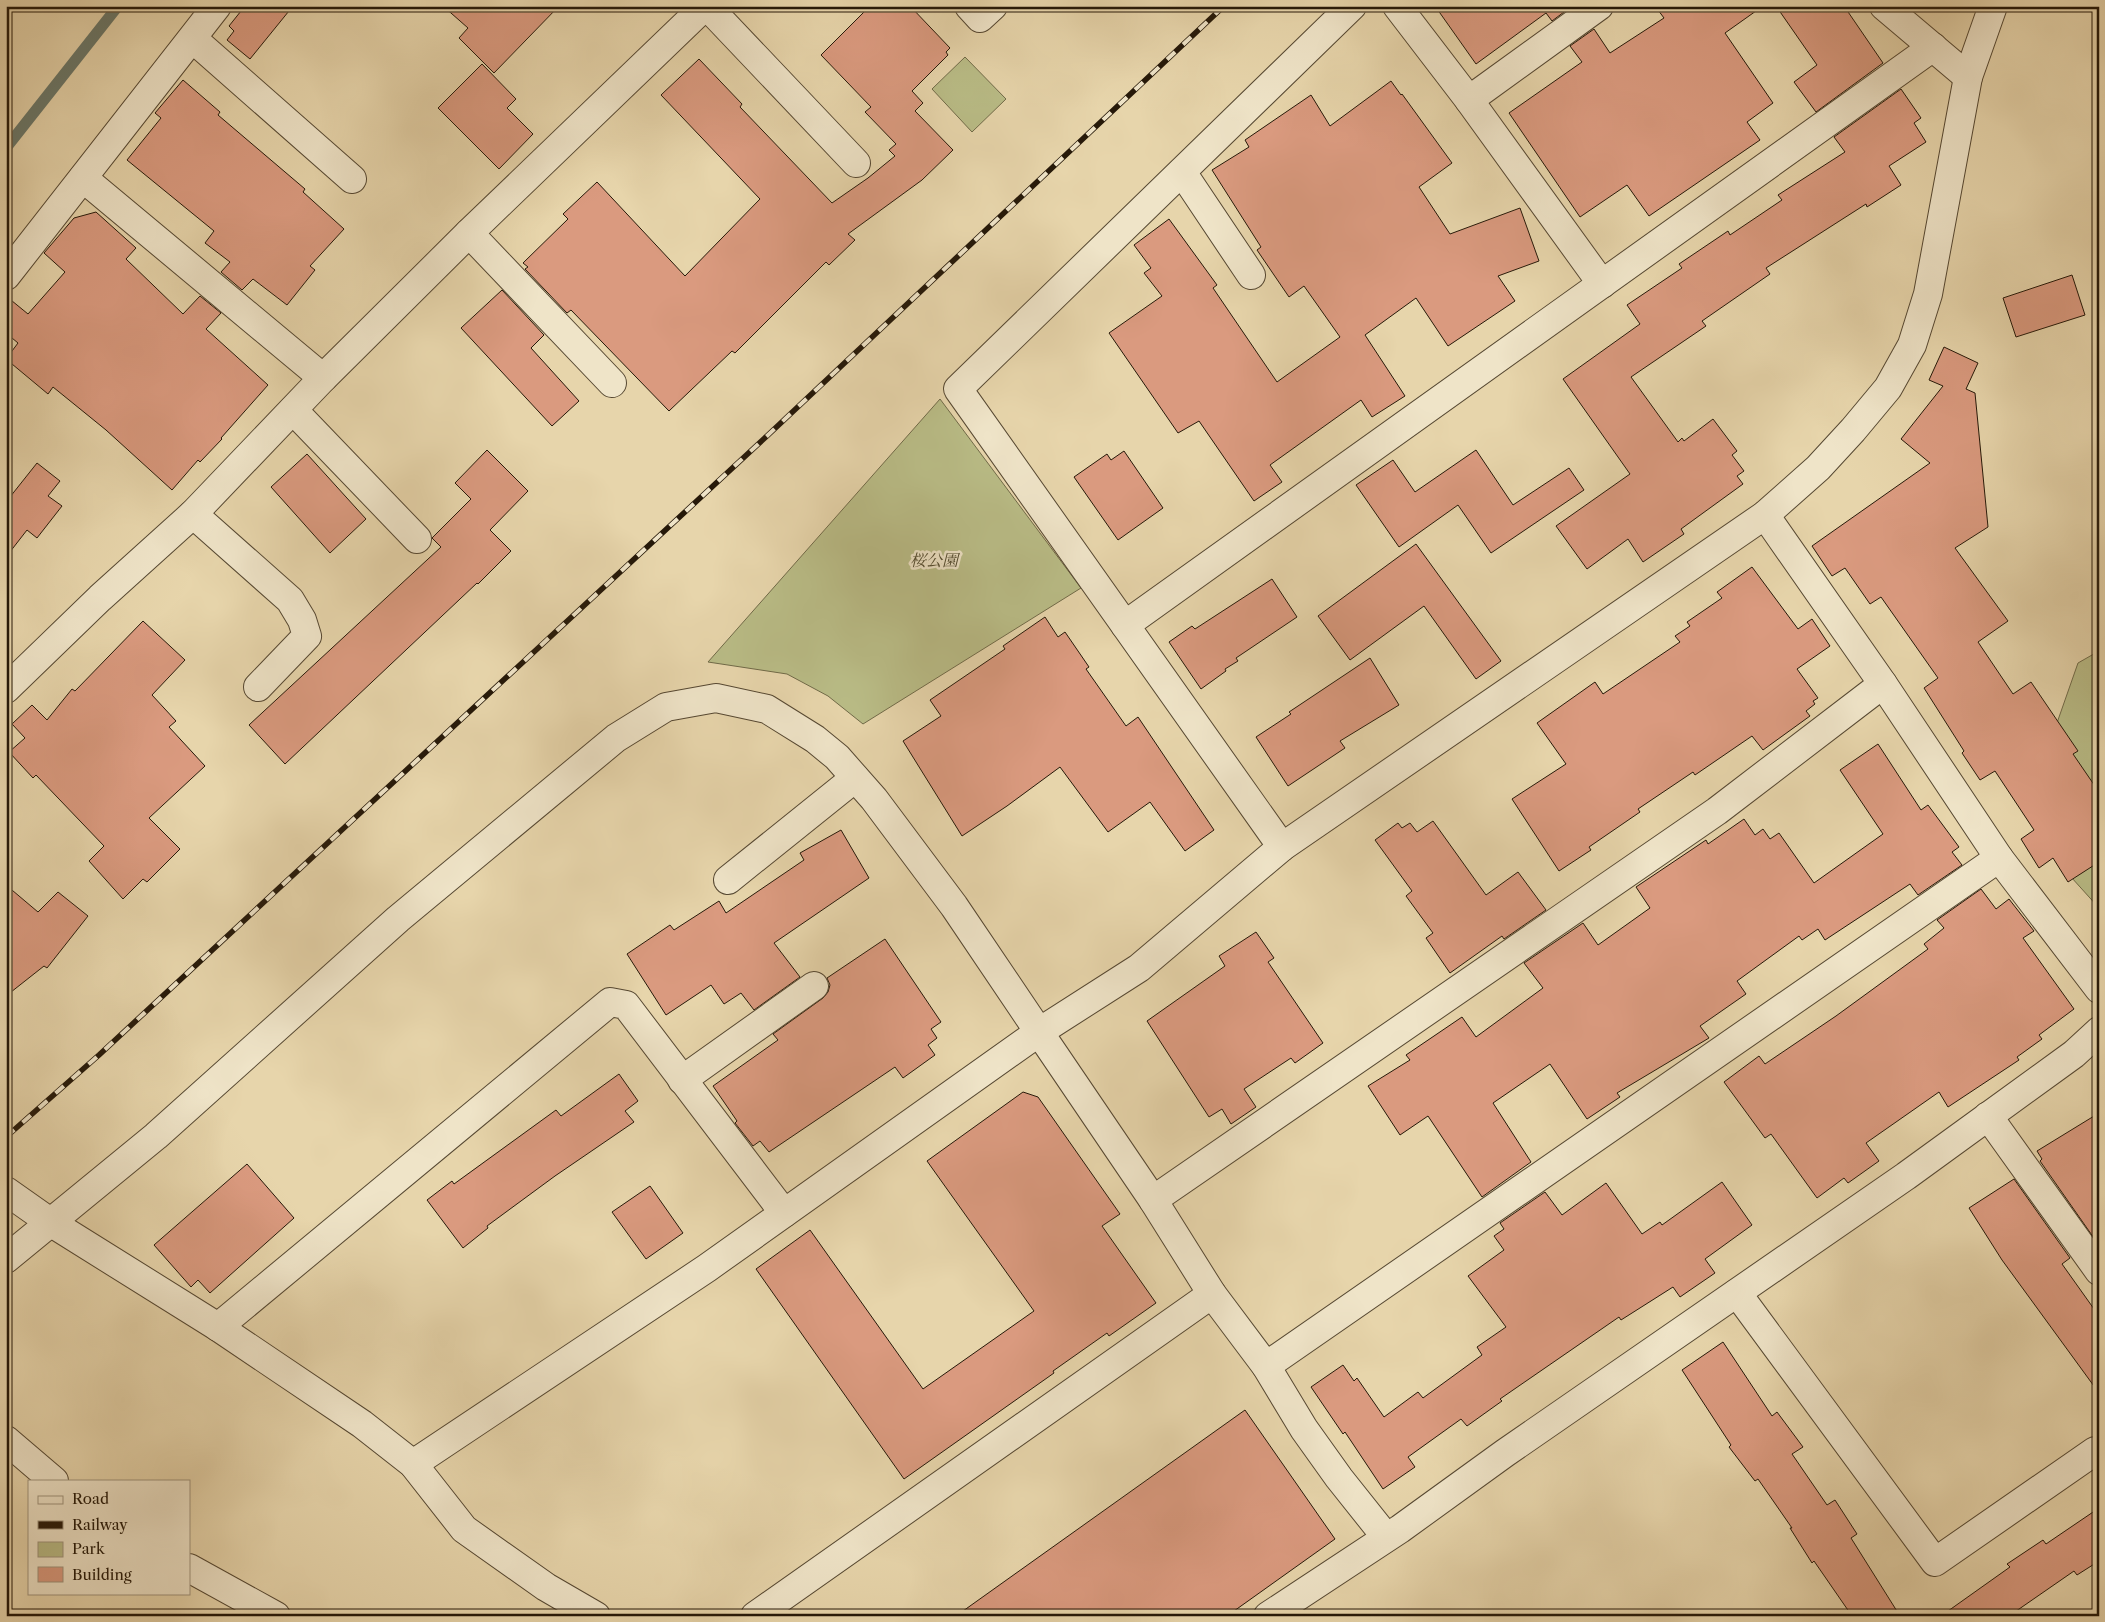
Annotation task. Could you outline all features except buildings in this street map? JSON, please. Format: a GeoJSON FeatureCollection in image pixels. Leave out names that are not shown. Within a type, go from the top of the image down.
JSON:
{"type":"FeatureCollection","features":[{"type":"Feature","properties":{"kind":"street"},"geometry":{"type":"LineString","coordinates":[[6,276],[217,6]]}},
{"type":"Feature","properties":{"kind":"street"},"geometry":{"type":"LineString","coordinates":[[6,689],[100,598],[193,514],[323,378],[470,233],[706,6],[856,162]]}},
{"type":"Feature","properties":{"kind":"street"},"geometry":{"type":"LineString","coordinates":[[969,6],[980,18],[993,6]]}},
{"type":"Feature","properties":{"kind":"street"},"geometry":{"type":"LineString","coordinates":[[1282,847],[958,388],[1352,6]]}},
{"type":"Feature","properties":{"kind":"street"},"geometry":{"type":"LineString","coordinates":[[1397,6],[1469,100],[1602,284]]}},
{"type":"Feature","properties":{"kind":"street"},"geometry":{"type":"LineString","coordinates":[[1469,100],[1599,6]]}},
{"type":"Feature","properties":{"kind":"street"},"geometry":{"type":"LineString","coordinates":[[1884,6],[1968,77]]}},
{"type":"Feature","properties":{"kind":"street"},"geometry":{"type":"LineString","coordinates":[[413,1464],[691,1278],[1039,1032],[1139,968],[1282,847],[1765,516],[1818,468],[1888,388],[1912,345],[1928,294],[1968,77],[1993,6]]}},
{"type":"Feature","properties":{"kind":"street"},"geometry":{"type":"LineString","coordinates":[[193,39],[352,178]]}},
{"type":"Feature","properties":{"kind":"street"},"geometry":{"type":"LineString","coordinates":[[1125,625],[1932,47]]}},
{"type":"Feature","properties":{"kind":"street"},"geometry":{"type":"LineString","coordinates":[[1182,172],[1251,275]]}},
{"type":"Feature","properties":{"kind":"street"},"geometry":{"type":"LineString","coordinates":[[83,178],[323,378]]}},
{"type":"Feature","properties":{"kind":"street"},"geometry":{"type":"LineString","coordinates":[[470,233],[612,383]]}},
{"type":"Feature","properties":{"kind":"street"},"geometry":{"type":"LineString","coordinates":[[293,410],[417,539]]}},
{"type":"Feature","properties":{"kind":"street"},"geometry":{"type":"LineString","coordinates":[[193,514],[290,600],[302,620],[307,636],[258,686]]}},
{"type":"Feature","properties":{"kind":"street"},"geometry":{"type":"LineString","coordinates":[[1765,516],[1883,684],[1999,858],[2099,989]]}},
{"type":"Feature","properties":{"kind":"street"},"geometry":{"type":"LineString","coordinates":[[1152,1200],[1717,811],[1883,684]]}},
{"type":"Feature","properties":{"kind":"street"},"geometry":{"type":"LineString","coordinates":[[6,1259],[156,1136],[398,919],[616,738],[666,708],[716,698],[767,709],[814,739],[836,757],[874,799],[954,906],[1152,1200],[1212,1294],[1266,1366],[1304,1429],[1339,1478],[1386,1537]]}},
{"type":"Feature","properties":{"kind":"street"},"geometry":{"type":"LineString","coordinates":[[728,880],[855,778]]}},
{"type":"Feature","properties":{"kind":"street"},"geometry":{"type":"LineString","coordinates":[[1266,1366],[1999,858]]}},
{"type":"Feature","properties":{"kind":"street"},"geometry":{"type":"LineString","coordinates":[[682,1080],[814,986]]}},
{"type":"Feature","properties":{"kind":"street"},"geometry":{"type":"LineString","coordinates":[[218,1327],[610,1002],[626,1006],[784,1213]]}},
{"type":"Feature","properties":{"kind":"street"},"geometry":{"type":"LineString","coordinates":[[1268,1616],[1386,1537],[1906,1176],[2074,1054],[2099,1031]]}},
{"type":"Feature","properties":{"kind":"street"},"geometry":{"type":"LineString","coordinates":[[1988,1116],[2099,1271]]}},
{"type":"Feature","properties":{"kind":"street"},"geometry":{"type":"LineString","coordinates":[[6,1190],[50,1222],[218,1327],[362,1424],[413,1464],[464,1529],[546,1587],[596,1616]]}},
{"type":"Feature","properties":{"kind":"street"},"geometry":{"type":"LineString","coordinates":[[1737,1293],[1935,1562],[2095,1451]]}},
{"type":"Feature","properties":{"kind":"street"},"geometry":{"type":"LineString","coordinates":[[755,1616],[1212,1294]]}},
{"type":"Feature","properties":{"kind":"street"},"geometry":{"type":"LineString","coordinates":[[6,1440],[53,1480]]}},
{"type":"Feature","properties":{"kind":"street"},"geometry":{"type":"LineString","coordinates":[[190,1569],[276,1616]]}},
{"type":"Feature","properties":{"kind":"green space"},"geometry":{"type":"Polygon","coordinates":[[[965,57],[1006,99],[972,132],[932,89],[965,57]]]}},
{"type":"Feature","properties":{"kind":"green space","name":"桜公園"},"geometry":{"type":"Polygon","coordinates":[[[940,399],[1081,588],[863,724],[828,696],[787,674],[708,662],[940,399]]]}},
{"type":"Feature","properties":{"kind":"green space"},"geometry":{"type":"Polygon","coordinates":[[[2099,651],[2099,908],[2062,867],[2051,740],[2078,663],[2099,651]]]}},
{"type":"Feature","properties":{"kind":"waterway"},"geometry":{"type":"LineString","coordinates":[[6,148],[118,6]]}},
{"type":"Feature","properties":{"kind":"railway"},"geometry":{"type":"LineString","coordinates":[[6,1137],[99,1055],[768,435],[1224,6]]}}]}
